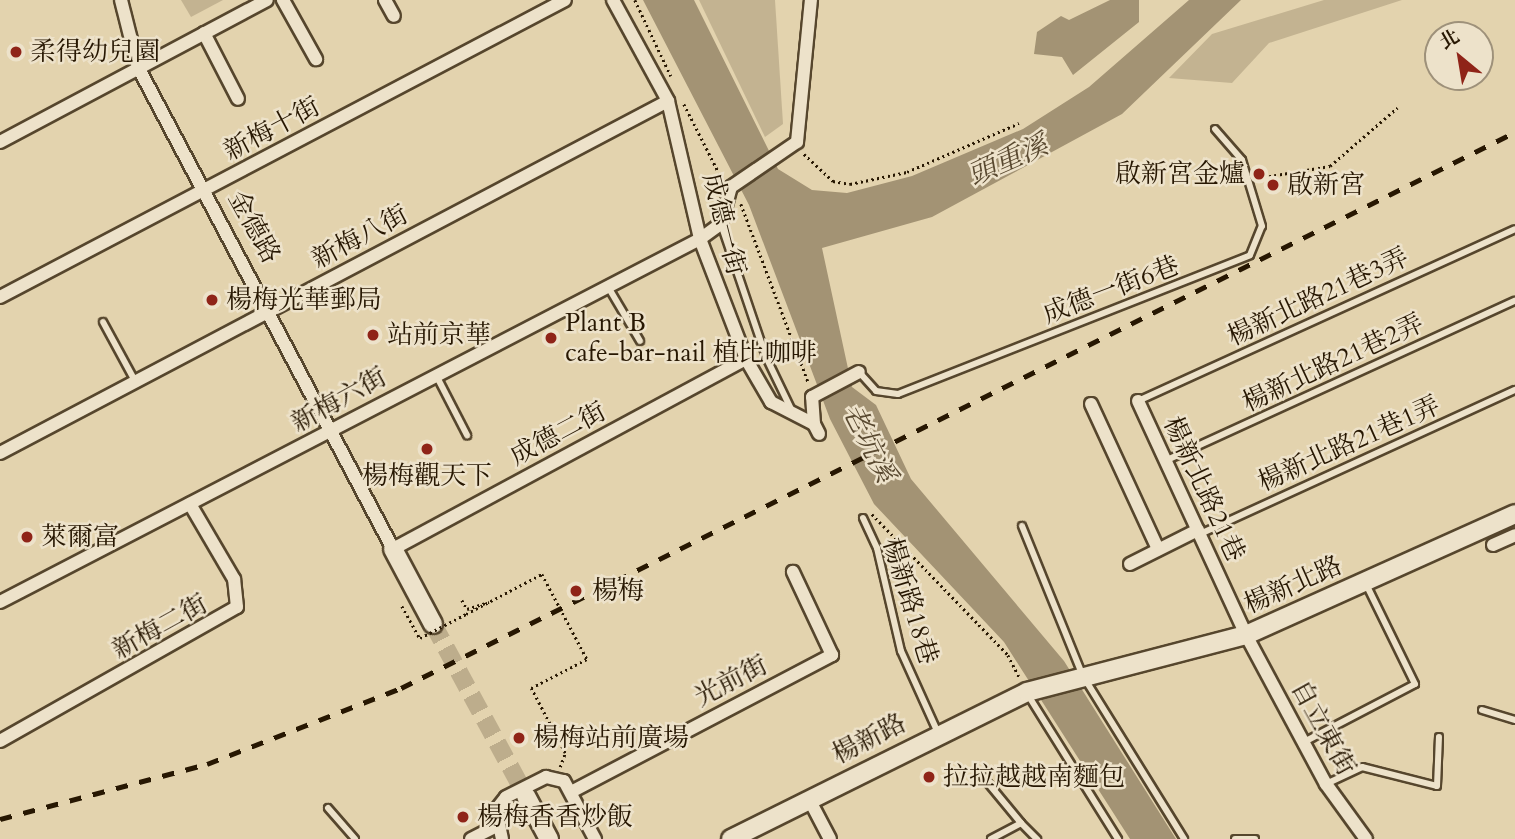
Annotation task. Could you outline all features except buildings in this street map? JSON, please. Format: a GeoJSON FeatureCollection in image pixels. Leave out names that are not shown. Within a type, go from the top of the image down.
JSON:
{"type":"FeatureCollection","features":[{"type":"Feature","properties":{"kind":"street","name":"金德路"},"geometry":{"type":"LineString","coordinates":[[121,0],[138,67],[270,310],[433,624]]}},
{"type":"Feature","properties":{"kind":"street"},"geometry":{"type":"LineString","coordinates":[[0,142],[267,0]]}},
{"type":"Feature","properties":{"kind":"street"},"geometry":{"type":"LineString","coordinates":[[283,0],[316,59]]}},
{"type":"Feature","properties":{"kind":"street"},"geometry":{"type":"LineString","coordinates":[[385,0],[394,16]]}},
{"type":"Feature","properties":{"kind":"street","name":"新梅十街"},"geometry":{"type":"LineString","coordinates":[[0,297],[565,0]]}},
{"type":"Feature","properties":{"kind":"street","name":"成德一街"},"geometry":{"type":"LineString","coordinates":[[613,0],[668,101],[700,239],[746,359],[771,402],[817,429],[816,395],[859,372]]}},
{"type":"Feature","properties":{"kind":"street"},"geometry":{"type":"LineString","coordinates":[[721,223],[731,187],[797,142],[811,0]]}},
{"type":"Feature","properties":{"kind":"street"},"geometry":{"type":"LineString","coordinates":[[204,33],[238,99]]}},
{"type":"Feature","properties":{"kind":"street","name":"新梅八街"},"geometry":{"type":"LineString","coordinates":[[0,453],[668,101]]}},
{"type":"Feature","properties":{"kind":"street","name":"新梅六街"},"geometry":{"type":"LineString","coordinates":[[0,602],[331,432],[435,373],[606,283],[700,239],[721,223]]}},
{"type":"Feature","properties":{"kind":"street","name":"成德二街"},"geometry":{"type":"LineString","coordinates":[[393,549],[746,359]]}},
{"type":"Feature","properties":{"kind":"street","name":"楊新北路21巷"},"geometry":{"type":"LineString","coordinates":[[1138,401],[1246,635]]}},
{"type":"Feature","properties":{"kind":"street"},"geometry":{"type":"LineString","coordinates":[[1091,404],[1158,549]]}},
{"type":"Feature","properties":{"kind":"street","name":"新梅二街"},"geometry":{"type":"LineString","coordinates":[[0,741],[237,607],[234,579],[190,504]]}},
{"type":"Feature","properties":{"kind":"street","name":"楊新北路"},"geometry":{"type":"LineString","coordinates":[[1029,692],[1246,635],[1515,514]]}},
{"type":"Feature","properties":{"kind":"street"},"geometry":{"type":"LineString","coordinates":[[1130,564],[1199,532]]}},
{"type":"Feature","properties":{"kind":"street"},"geometry":{"type":"LineString","coordinates":[[1493,545],[1515,535]]}},
{"type":"Feature","properties":{"kind":"street","name":"光前街"},"geometry":{"type":"LineString","coordinates":[[571,792],[832,654],[793,572]]}},
{"type":"Feature","properties":{"kind":"street","name":"自立東街"},"geometry":{"type":"LineString","coordinates":[[1246,635],[1325,784],[1366,839]]}},
{"type":"Feature","properties":{"kind":"street","name":"楊新路"},"geometry":{"type":"LineString","coordinates":[[732,839],[939,733],[1029,692]]}},
{"type":"Feature","properties":{"kind":"street"},"geometry":{"type":"LineString","coordinates":[[502,839],[497,826],[496,810],[506,797],[546,778],[556,779],[571,792],[595,839]]}},
{"type":"Feature","properties":{"kind":"street"},"geometry":{"type":"LineString","coordinates":[[526,796],[549,839]]}},
{"type":"Feature","properties":{"kind":"street"},"geometry":{"type":"LineString","coordinates":[[809,799],[830,839]]}},
{"type":"Feature","properties":{"kind":"street"},"geometry":{"type":"LineString","coordinates":[[471,839],[497,826]]}},
{"type":"Feature","properties":{"kind":"lane","name":"成德一街6巷"},"geometry":{"type":"LineString","coordinates":[[859,372],[876,391],[898,394],[1250,255],[1262,226],[1242,160],[1215,129]]}},
{"type":"Feature","properties":{"kind":"lane"},"geometry":{"type":"LineString","coordinates":[[721,223],[766,357],[796,419]]}},
{"type":"Feature","properties":{"kind":"lane","name":"楊新北路21巷3弄"},"geometry":{"type":"LineString","coordinates":[[1138,401],[1515,229]]}},
{"type":"Feature","properties":{"kind":"lane"},"geometry":{"type":"LineString","coordinates":[[606,283],[640,341]]}},
{"type":"Feature","properties":{"kind":"lane","name":"楊新北路21巷2弄"},"geometry":{"type":"LineString","coordinates":[[1167,460],[1515,301]]}},
{"type":"Feature","properties":{"kind":"lane"},"geometry":{"type":"LineString","coordinates":[[103,322],[135,381]]}},
{"type":"Feature","properties":{"kind":"lane"},"geometry":{"type":"LineString","coordinates":[[435,373],[467,435]]}},
{"type":"Feature","properties":{"kind":"lane","name":"楊新北路21巷1弄"},"geometry":{"type":"LineString","coordinates":[[1199,532],[1515,390]]}},
{"type":"Feature","properties":{"kind":"lane","name":"楊新路18巷"},"geometry":{"type":"LineString","coordinates":[[866,517],[877,548],[901,651],[939,733]]}},
{"type":"Feature","properties":{"kind":"lane"},"geometry":{"type":"LineString","coordinates":[[1022,526],[1083,676],[1184,839]]}},
{"type":"Feature","properties":{"kind":"lane"},"geometry":{"type":"LineString","coordinates":[[1304,742],[1415,684],[1365,582]]}},
{"type":"Feature","properties":{"kind":"lane"},"geometry":{"type":"LineString","coordinates":[[1029,692],[1118,839]]}},
{"type":"Feature","properties":{"kind":"lane"},"geometry":{"type":"LineString","coordinates":[[1482,710],[1515,720]]}},
{"type":"Feature","properties":{"kind":"lane"},"geometry":{"type":"LineString","coordinates":[[1325,784],[1362,767],[1437,786],[1439,737]]}},
{"type":"Feature","properties":{"kind":"lane"},"geometry":{"type":"LineString","coordinates":[[984,777],[1037,839]]}},
{"type":"Feature","properties":{"kind":"lane"},"geometry":{"type":"LineString","coordinates":[[328,808],[355,839]]}},
{"type":"Feature","properties":{"kind":"lane"},"geometry":{"type":"LineString","coordinates":[[991,839],[1021,823]]}},
{"type":"Feature","properties":{"kind":"lane"},"geometry":{"type":"LineString","coordinates":[[1235,839],[1255,839]]}},
{"type":"Feature","properties":{"kind":"path"},"geometry":{"type":"LineString","coordinates":[[1248,181],[1329,166],[1397,108]]}},
{"type":"Feature","properties":{"kind":"path"},"geometry":{"type":"LineString","coordinates":[[797,142],[812,166],[850,184],[907,172],[1019,123]]}},
{"type":"Feature","properties":{"kind":"path"},"geometry":{"type":"LineString","coordinates":[[866,517],[876,512],[1008,655],[1029,692]]}},
{"type":"Feature","properties":{"kind":"path"},"geometry":{"type":"LineString","coordinates":[[402,606],[420,638],[542,574],[587,659],[531,688],[565,753],[556,779]]}},
{"type":"Feature","properties":{"kind":"path"},"geometry":{"type":"LineString","coordinates":[[462,600],[467,609],[489,602]]}},
{"type":"Feature","properties":{"kind":"shaded area"},"geometry":{"type":"Polygon","coordinates":[[[181,0],[223,0],[191,17],[181,0]]]}},
{"type":"Feature","properties":{"kind":"shaded area"},"geometry":{"type":"Polygon","coordinates":[[[699,0],[775,0],[783,124],[765,137],[699,0]]]}},
{"type":"Feature","properties":{"kind":"shaded area"},"geometry":{"type":"Polygon","coordinates":[[[1324,0],[1402,0],[1269,43],[1232,83],[1169,78],[1212,34],[1324,0]]]}},
{"type":"Feature","properties":{"kind":"water"},"geometry":{"type":"Polygon","coordinates":[[[643,0],[694,0],[778,169],[812,190],[847,193],[912,176],[1023,129],[1089,87],[1189,0],[1241,0],[1122,114],[932,217],[822,248],[852,387],[876,405],[911,479],[1064,661],[1176,839],[1130,839],[1004,642],[874,504],[830,419],[749,205],[643,0]]]}},
{"type":"Feature","properties":{"kind":"water"},"geometry":{"type":"Polygon","coordinates":[[[1110,0],[1139,0],[1139,22],[1073,75],[1062,57],[1034,54],[1037,32],[1061,16],[1069,20],[1110,0]]]}},
{"type":"Feature","properties":{"kind":"tunnel"},"geometry":{"type":"LineString","coordinates":[[433,624],[526,796]]}},
{"type":"Feature","properties":{"kind":"railway"},"geometry":{"type":"LineString","coordinates":[[0,819],[207,764],[401,688],[1515,132]]}},
{"type":"Feature","properties":{"kind":"place","name":"柔得幼兒園"},"geometry":{"type":"Point","coordinates":[16,52]}},
{"type":"Feature","properties":{"kind":"place","name":"啟新宮金爐"},"geometry":{"type":"Point","coordinates":[1259,174]}},
{"type":"Feature","properties":{"kind":"place","name":"啟新宮"},"geometry":{"type":"Point","coordinates":[1273,185]}},
{"type":"Feature","properties":{"kind":"place","name":"楊梅光華郵局"},"geometry":{"type":"Point","coordinates":[212,300]}},
{"type":"Feature","properties":{"kind":"place","name":"站前京華"},"geometry":{"type":"Point","coordinates":[373,335]}},
{"type":"Feature","properties":{"kind":"place","name":"Plant B cafe-bar-nail 植比咖啡"},"geometry":{"type":"Point","coordinates":[551,338]}},
{"type":"Feature","properties":{"kind":"place","name":"楊梅觀天下"},"geometry":{"type":"Point","coordinates":[427,449]}},
{"type":"Feature","properties":{"kind":"place","name":"萊爾富"},"geometry":{"type":"Point","coordinates":[27,537]}},
{"type":"Feature","properties":{"kind":"place","name":"楊梅"},"geometry":{"type":"Point","coordinates":[576,591]}},
{"type":"Feature","properties":{"kind":"place","name":"楊梅站前廣場"},"geometry":{"type":"Point","coordinates":[519,738]}},
{"type":"Feature","properties":{"kind":"place","name":"拉拉越越南麵包"},"geometry":{"type":"Point","coordinates":[929,777]}},
{"type":"Feature","properties":{"kind":"place","name":"楊梅香香炒飯"},"geometry":{"type":"Point","coordinates":[463,817]}},
{"type":"Feature","properties":{"kind":"water label","name":"頭重溪"},"geometry":{"type":"Point","coordinates":[1008,160]}},
{"type":"Feature","properties":{"kind":"water label","name":"老坑溪"},"geometry":{"type":"Point","coordinates":[869,443]}}]}
